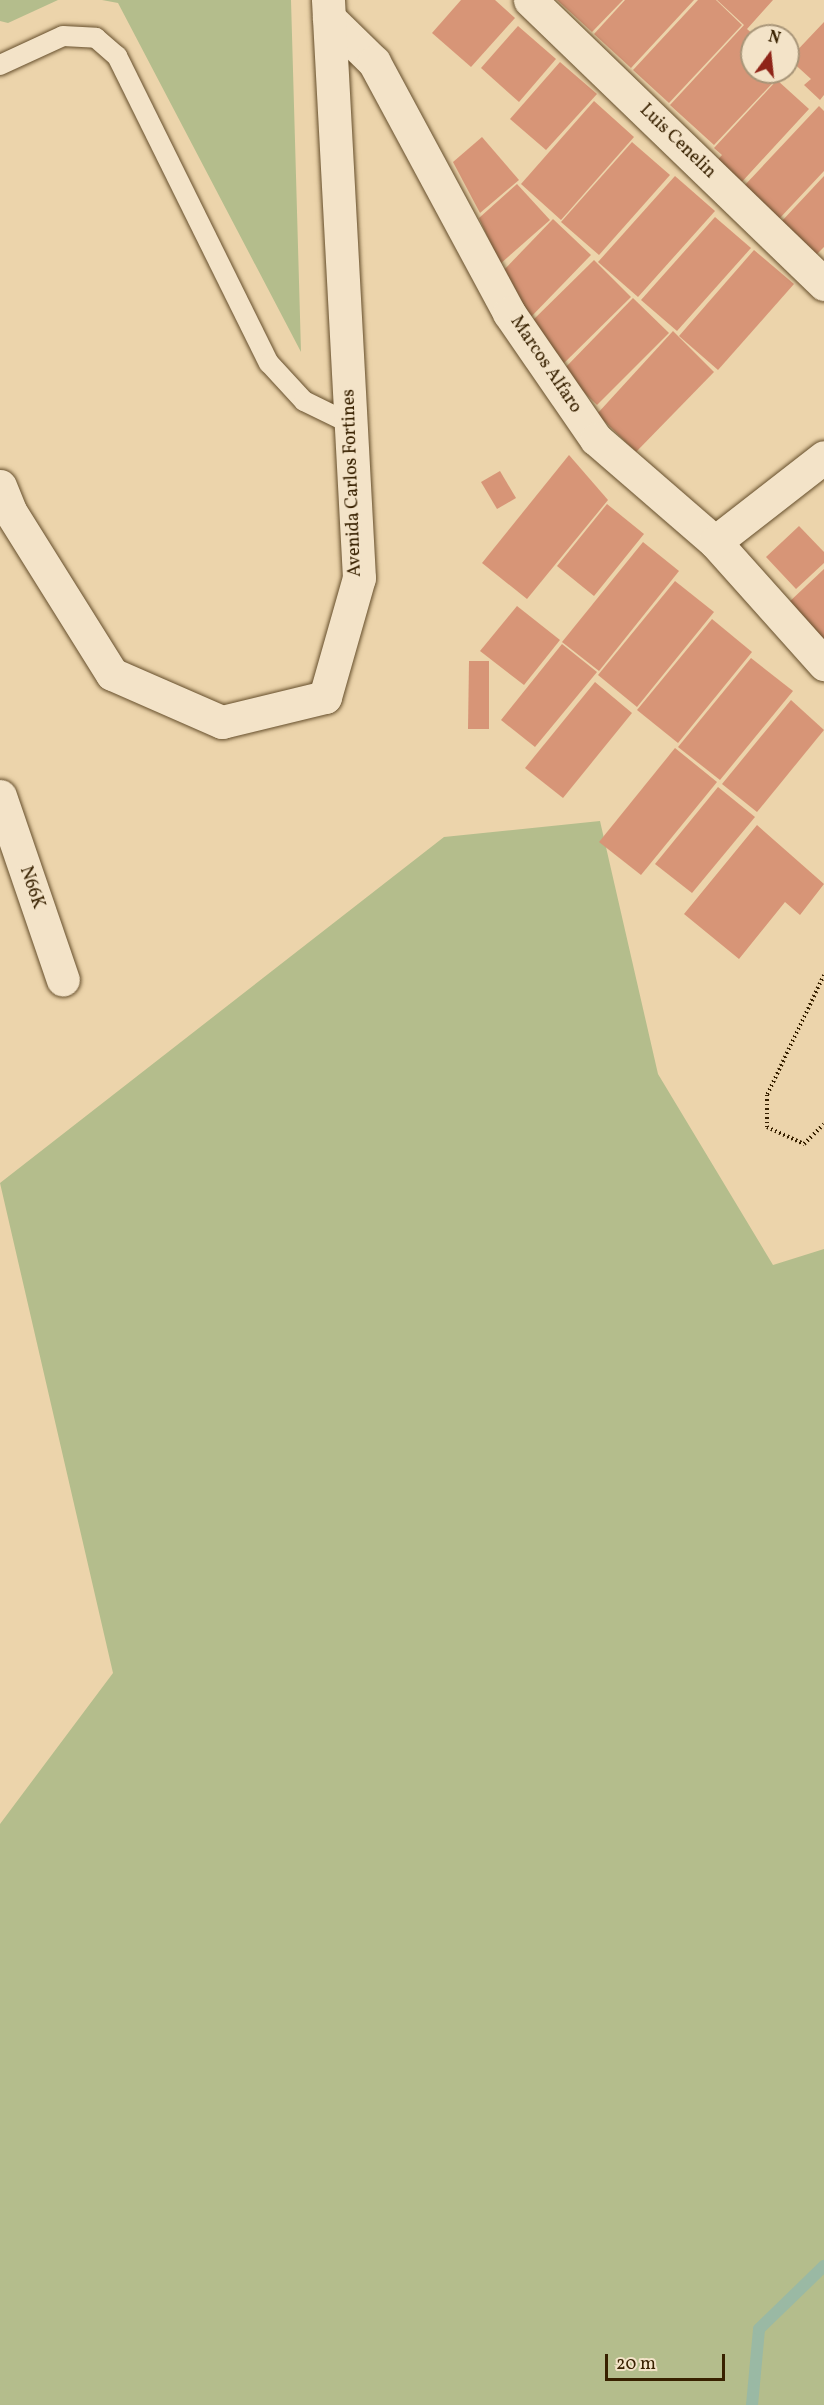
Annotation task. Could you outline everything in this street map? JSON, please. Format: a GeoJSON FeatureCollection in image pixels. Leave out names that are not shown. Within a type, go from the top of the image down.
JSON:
{"type":"FeatureCollection","features":[{"type":"Feature","properties":{"kind":"street","name":"Luis Cenelin"},"geometry":{"type":"LineString","coordinates":[[530,0],[824,284]]}},
{"type":"Feature","properties":{"kind":"street","name":"Avenida Carlos Fortines"},"geometry":{"type":"LineString","coordinates":[[0,486],[10,512],[112,674],[222,722],[325,697],[359,578],[328,9]]}},
{"type":"Feature","properties":{"kind":"street","name":"Marcos Alfaro"},"geometry":{"type":"LineString","coordinates":[[328,9],[374,62],[509,313],[596,439],[715,542],[824,664]]}},
{"type":"Feature","properties":{"kind":"street"},"geometry":{"type":"LineString","coordinates":[[715,542],[824,457]]}},
{"type":"Feature","properties":{"kind":"street","name":"N66K"},"geometry":{"type":"LineString","coordinates":[[0,796],[63,980]]}},
{"type":"Feature","properties":{"kind":"lane"},"geometry":{"type":"LineString","coordinates":[[0,65],[63,36],[96,38],[117,56],[269,363],[304,401],[351,424]]}},
{"type":"Feature","properties":{"kind":"path"},"geometry":{"type":"LineString","coordinates":[[824,975],[767,1095],[768,1127],[804,1144],[824,1124]]}},
{"type":"Feature","properties":{"kind":"green space"},"geometry":{"type":"Polygon","coordinates":[[[0,0],[58,0],[8,23],[0,21],[0,0]]]}},
{"type":"Feature","properties":{"kind":"green space"},"geometry":{"type":"Polygon","coordinates":[[[102,0],[291,0],[301,352],[118,3],[102,0]]]}},
{"type":"Feature","properties":{"kind":"green space"},"geometry":{"type":"Polygon","coordinates":[[[600,821],[658,1074],[773,1265],[824,1249],[824,2405],[0,2405],[0,1824],[113,1673],[0,1183],[444,837],[600,821]]]}},
{"type":"Feature","properties":{"kind":"building"},"geometry":{"type":"Polygon","coordinates":[[[461,0],[495,0],[515,18],[471,67],[432,33],[461,0]]]}},
{"type":"Feature","properties":{"kind":"building"},"geometry":{"type":"Polygon","coordinates":[[[557,0],[623,0],[592,32],[557,0]]]}},
{"type":"Feature","properties":{"kind":"building"},"geometry":{"type":"Polygon","coordinates":[[[625,0],[694,0],[631,68],[594,34],[625,0]]]}},
{"type":"Feature","properties":{"kind":"building"},"geometry":{"type":"Polygon","coordinates":[[[698,0],[716,0],[741,24],[669,103],[633,70],[698,0]]]}},
{"type":"Feature","properties":{"kind":"building"},"geometry":{"type":"Polygon","coordinates":[[[717,0],[773,0],[751,24],[743,24],[717,0]]]}},
{"type":"Feature","properties":{"kind":"building"},"geometry":{"type":"Polygon","coordinates":[[[824,22],[824,95],[820,100],[804,85],[811,79],[800,69],[800,47],[824,22]]]}},
{"type":"Feature","properties":{"kind":"building"},"geometry":{"type":"Polygon","coordinates":[[[518,26],[556,59],[519,102],[481,68],[518,26]]]}},
{"type":"Feature","properties":{"kind":"building"},"geometry":{"type":"Polygon","coordinates":[[[740,29],[740,84],[772,84],[714,145],[670,105],[740,29]]]}},
{"type":"Feature","properties":{"kind":"building"},"geometry":{"type":"Polygon","coordinates":[[[560,62],[597,94],[546,150],[510,119],[560,62]]]}},
{"type":"Feature","properties":{"kind":"building"},"geometry":{"type":"Polygon","coordinates":[[[773,84],[781,84],[809,109],[739,185],[715,163],[722,155],[714,148],[773,84]]]}},
{"type":"Feature","properties":{"kind":"building"},"geometry":{"type":"Polygon","coordinates":[[[594,101],[634,137],[561,220],[521,184],[594,101]]]}},
{"type":"Feature","properties":{"kind":"building"},"geometry":{"type":"Polygon","coordinates":[[[819,106],[824,111],[824,171],[779,219],[744,186],[819,106]]]}},
{"type":"Feature","properties":{"kind":"building"},"geometry":{"type":"Polygon","coordinates":[[[482,137],[519,180],[480,213],[453,162],[482,137]]]}},
{"type":"Feature","properties":{"kind":"building"},"geometry":{"type":"Polygon","coordinates":[[[632,142],[670,175],[599,255],[561,222],[632,142]]]}},
{"type":"Feature","properties":{"kind":"building"},"geometry":{"type":"Polygon","coordinates":[[[675,176],[715,211],[638,297],[598,262],[675,176]]]}},
{"type":"Feature","properties":{"kind":"building"},"geometry":{"type":"Polygon","coordinates":[[[824,176],[824,247],[816,255],[781,222],[824,176]]]}},
{"type":"Feature","properties":{"kind":"building"},"geometry":{"type":"Polygon","coordinates":[[[517,184],[550,220],[500,264],[479,218],[517,184]]]}},
{"type":"Feature","properties":{"kind":"building"},"geometry":{"type":"Polygon","coordinates":[[[715,217],[751,248],[677,331],[641,300],[715,217]]]}},
{"type":"Feature","properties":{"kind":"building"},"geometry":{"type":"Polygon","coordinates":[[[553,219],[591,255],[527,321],[501,273],[553,219]]]}},
{"type":"Feature","properties":{"kind":"building"},"geometry":{"type":"Polygon","coordinates":[[[754,250],[794,284],[718,370],[679,336],[754,250]]]}},
{"type":"Feature","properties":{"kind":"building"},"geometry":{"type":"Polygon","coordinates":[[[594,260],[631,297],[559,368],[529,324],[594,260]]]}},
{"type":"Feature","properties":{"kind":"building"},"geometry":{"type":"Polygon","coordinates":[[[633,298],[669,333],[597,405],[562,371],[633,298]]]}},
{"type":"Feature","properties":{"kind":"building"},"geometry":{"type":"Polygon","coordinates":[[[673,331],[714,372],[636,452],[597,414],[673,331]]]}},
{"type":"Feature","properties":{"kind":"building"},"geometry":{"type":"Polygon","coordinates":[[[569,455],[608,500],[527,599],[482,563],[569,455]]]}},
{"type":"Feature","properties":{"kind":"building"},"geometry":{"type":"Polygon","coordinates":[[[500,471],[516,498],[497,509],[481,482],[500,471]]]}},
{"type":"Feature","properties":{"kind":"building"},"geometry":{"type":"Polygon","coordinates":[[[607,504],[644,534],[594,596],[557,566],[607,504]]]}},
{"type":"Feature","properties":{"kind":"building"},"geometry":{"type":"Polygon","coordinates":[[[799,526],[824,552],[824,563],[796,589],[766,557],[799,526]]]}},
{"type":"Feature","properties":{"kind":"building"},"geometry":{"type":"Polygon","coordinates":[[[643,542],[679,571],[599,671],[562,642],[643,542]]]}},
{"type":"Feature","properties":{"kind":"building"},"geometry":{"type":"Polygon","coordinates":[[[824,569],[824,643],[787,604],[824,569]]]}},
{"type":"Feature","properties":{"kind":"building"},"geometry":{"type":"Polygon","coordinates":[[[675,581],[714,612],[637,707],[598,675],[675,581]]]}},
{"type":"Feature","properties":{"kind":"building"},"geometry":{"type":"Polygon","coordinates":[[[517,606],[560,640],[524,685],[480,651],[517,606]]]}},
{"type":"Feature","properties":{"kind":"building"},"geometry":{"type":"Polygon","coordinates":[[[712,619],[752,652],[678,743],[637,710],[712,619]]]}},
{"type":"Feature","properties":{"kind":"building"},"geometry":{"type":"Polygon","coordinates":[[[562,644],[597,672],[535,747],[501,720],[562,644]]]}},
{"type":"Feature","properties":{"kind":"building"},"geometry":{"type":"Polygon","coordinates":[[[751,658],[793,691],[720,780],[678,747],[751,658]]]}},
{"type":"Feature","properties":{"kind":"building"},"geometry":{"type":"Polygon","coordinates":[[[469,661],[489,661],[489,729],[468,729],[469,661]]]}},
{"type":"Feature","properties":{"kind":"building"},"geometry":{"type":"Polygon","coordinates":[[[595,682],[632,713],[563,798],[525,768],[595,682]]]}},
{"type":"Feature","properties":{"kind":"building"},"geometry":{"type":"Polygon","coordinates":[[[791,700],[824,730],[757,812],[722,784],[791,700]]]}},
{"type":"Feature","properties":{"kind":"building"},"geometry":{"type":"Polygon","coordinates":[[[675,748],[717,782],[641,875],[599,842],[675,748]]]}},
{"type":"Feature","properties":{"kind":"building"},"geometry":{"type":"Polygon","coordinates":[[[718,787],[755,817],[692,893],[655,864],[718,787]]]}},
{"type":"Feature","properties":{"kind":"building"},"geometry":{"type":"Polygon","coordinates":[[[757,825],[824,884],[800,915],[785,902],[739,959],[684,914],[757,825]]]}},
{"type":"Feature","properties":{"kind":"waterway"},"geometry":{"type":"LineString","coordinates":[[752,2405],[759,2329],[824,2266]]}}]}
